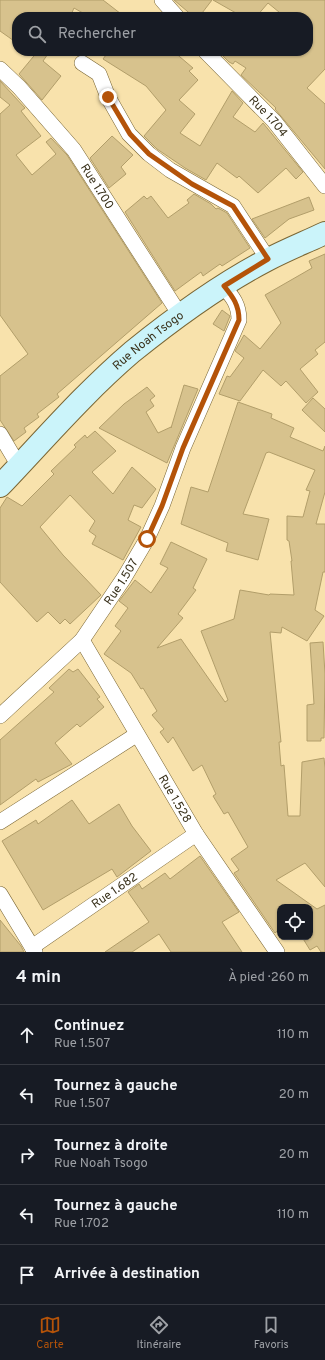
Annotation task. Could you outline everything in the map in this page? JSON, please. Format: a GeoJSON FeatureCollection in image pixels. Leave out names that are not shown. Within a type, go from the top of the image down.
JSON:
{"type":"FeatureCollection","features":[{"type":"Feature","properties":{"kind":"main road","name":"Rue Noah Tsogo"},"geometry":{"type":"LineString","coordinates":[[0,486],[87,394],[114,369],[180,315],[268,259],[325,233]]}},
{"type":"Feature","properties":{"kind":"street"},"geometry":{"type":"LineString","coordinates":[[162,0],[173,12]]}},
{"type":"Feature","properties":{"kind":"street","name":"Rue 1.704"},"geometry":{"type":"LineString","coordinates":[[210,56],[274,121],[325,186]]}},
{"type":"Feature","properties":{"kind":"street"},"geometry":{"type":"LineString","coordinates":[[82,63],[99,74],[108,97],[130,134],[149,154],[170,170],[233,206],[268,259]]}},
{"type":"Feature","properties":{"kind":"street","name":"Rue 1.700"},"geometry":{"type":"LineString","coordinates":[[0,69],[19,87],[74,150],[180,315]]}},
{"type":"Feature","properties":{"kind":"street","name":"Rue 1.507"},"geometry":{"type":"LineString","coordinates":[[0,716],[82,640],[124,578],[147,539],[162,506],[183,448],[239,320],[239,310],[236,302],[224,286]]}},
{"type":"Feature","properties":{"kind":"street"},"geometry":{"type":"LineString","coordinates":[[0,434],[19,466]]}},
{"type":"Feature","properties":{"kind":"street","name":"Rue 1.528"},"geometry":{"type":"LineString","coordinates":[[82,640],[196,834],[271,950]]}},
{"type":"Feature","properties":{"kind":"street"},"geometry":{"type":"LineString","coordinates":[[0,822],[136,734]]}},
{"type":"Feature","properties":{"kind":"street","name":"Rue 1.682"},"geometry":{"type":"LineString","coordinates":[[34,949],[196,834]]}},
{"type":"Feature","properties":{"kind":"street"},"geometry":{"type":"LineString","coordinates":[[0,894],[34,949]]}},
{"type":"Feature","properties":{"kind":"building"},"geometry":{"type":"Polygon","coordinates":[[[0,0],[103,0],[119,12],[81,12],[74,8],[72,12],[12,12],[12,39],[0,31],[0,0]]]}},
{"type":"Feature","properties":{"kind":"building"},"geometry":{"type":"Polygon","coordinates":[[[174,0],[212,0],[203,12],[188,12],[174,0]]]}},
{"type":"Feature","properties":{"kind":"building"},"geometry":{"type":"Polygon","coordinates":[[[213,0],[325,0],[325,69],[307,88],[325,104],[325,169],[275,109],[276,108],[241,75],[246,68],[235,61],[233,64],[229,62],[223,56],[313,56],[313,12],[279,12],[268,3],[260,12],[234,12],[213,0]]]}},
{"type":"Feature","properties":{"kind":"building"},"geometry":{"type":"Polygon","coordinates":[[[34,56],[46,56],[43,61],[61,76],[42,100],[19,74],[34,56]]]}},
{"type":"Feature","properties":{"kind":"building"},"geometry":{"type":"Polygon","coordinates":[[[105,56],[179,56],[193,68],[189,71],[198,80],[179,100],[195,114],[180,133],[200,146],[232,91],[243,103],[233,117],[255,132],[263,123],[303,172],[296,179],[286,168],[258,193],[239,176],[237,178],[217,163],[206,180],[157,149],[144,136],[166,110],[146,86],[103,59],[105,56]]]}},
{"type":"Feature","properties":{"kind":"building"},"geometry":{"type":"Polygon","coordinates":[[[0,81],[25,108],[21,111],[41,136],[16,155],[32,175],[56,154],[46,142],[51,138],[67,155],[162,303],[57,394],[59,397],[37,414],[39,417],[24,428],[26,432],[14,441],[0,420],[0,376],[28,354],[0,315],[0,114],[10,105],[0,97],[0,81]]]}},
{"type":"Feature","properties":{"kind":"building"},"geometry":{"type":"Polygon","coordinates":[[[112,136],[133,155],[121,167],[126,174],[109,188],[90,158],[112,136]]]}},
{"type":"Feature","properties":{"kind":"building"},"geometry":{"type":"Polygon","coordinates":[[[194,194],[211,204],[216,209],[218,208],[227,213],[250,248],[222,266],[220,264],[203,276],[201,272],[175,291],[125,212],[144,196],[147,199],[151,196],[168,218],[189,203],[187,200],[194,194]]]}},
{"type":"Feature","properties":{"kind":"building"},"geometry":{"type":"Polygon","coordinates":[[[309,197],[314,210],[289,219],[265,238],[252,219],[309,197]]]}},
{"type":"Feature","properties":{"kind":"building"},"geometry":{"type":"Polygon","coordinates":[[[325,254],[325,342],[315,350],[318,354],[300,369],[318,392],[306,403],[286,381],[281,386],[263,370],[240,401],[219,394],[227,376],[230,377],[244,358],[235,351],[244,335],[260,349],[281,323],[265,295],[312,268],[309,261],[325,254]]]}},
{"type":"Feature","properties":{"kind":"building"},"geometry":{"type":"Polygon","coordinates":[[[222,310],[230,316],[224,331],[213,324],[222,310]]]}},
{"type":"Feature","properties":{"kind":"building"},"geometry":{"type":"Polygon","coordinates":[[[184,385],[198,389],[167,463],[99,428],[124,404],[147,387],[155,396],[150,400],[154,406],[146,412],[158,433],[171,428],[184,385]]]}},
{"type":"Feature","properties":{"kind":"building"},"geometry":{"type":"Polygon","coordinates":[[[313,398],[325,409],[325,432],[302,410],[313,398]]]}},
{"type":"Feature","properties":{"kind":"building"},"geometry":{"type":"Polygon","coordinates":[[[238,402],[272,414],[271,418],[294,428],[290,437],[323,451],[325,446],[325,492],[316,524],[325,524],[325,572],[323,572],[315,610],[324,616],[307,641],[282,627],[281,633],[270,632],[281,742],[279,742],[281,766],[284,765],[288,816],[300,816],[302,762],[324,758],[325,887],[305,863],[276,880],[310,904],[277,904],[277,931],[275,933],[234,873],[239,870],[231,859],[248,847],[228,812],[224,814],[213,796],[216,794],[202,765],[193,771],[173,737],[168,743],[160,732],[164,729],[152,715],[157,711],[143,688],[141,689],[131,673],[104,654],[121,631],[115,626],[128,608],[119,601],[135,580],[151,593],[168,568],[160,564],[171,542],[207,559],[193,588],[196,590],[178,614],[183,618],[157,648],[181,639],[225,702],[228,700],[201,631],[234,619],[240,590],[269,595],[294,595],[292,561],[289,541],[287,540],[287,516],[303,517],[310,491],[306,490],[315,470],[269,452],[266,453],[243,514],[269,519],[258,560],[226,551],[228,543],[181,524],[191,487],[208,492],[238,402]]]}},
{"type":"Feature","properties":{"kind":"building"},"geometry":{"type":"Polygon","coordinates":[[[95,431],[116,451],[92,472],[113,494],[132,467],[156,489],[142,508],[134,505],[128,520],[141,527],[123,560],[92,544],[96,536],[89,531],[95,521],[70,495],[40,527],[63,555],[101,595],[70,624],[65,619],[60,624],[48,612],[37,622],[0,582],[0,508],[7,497],[22,506],[54,474],[51,471],[76,447],[74,445],[85,435],[87,438],[95,431]]]}},
{"type":"Feature","properties":{"kind":"building"},"geometry":{"type":"Polygon","coordinates":[[[323,642],[325,674],[324,738],[321,738],[321,741],[307,741],[307,705],[314,704],[310,643],[323,642]]]}},
{"type":"Feature","properties":{"kind":"building"},"geometry":{"type":"Polygon","coordinates":[[[69,669],[73,672],[78,669],[100,697],[97,699],[104,707],[80,727],[77,724],[55,743],[72,764],[38,782],[36,779],[0,805],[0,740],[54,692],[49,688],[69,669]]]}},
{"type":"Feature","properties":{"kind":"building"},"geometry":{"type":"Polygon","coordinates":[[[72,800],[89,824],[119,804],[132,826],[151,851],[117,877],[112,869],[43,910],[2,841],[36,820],[38,824],[72,800]]]}},
{"type":"Feature","properties":{"kind":"building"},"geometry":{"type":"Polygon","coordinates":[[[200,856],[239,912],[222,922],[242,952],[171,952],[159,934],[132,952],[105,952],[149,922],[128,892],[139,884],[142,889],[165,873],[170,879],[200,856]]]}},
{"type":"Feature","properties":{"kind":"building"},"geometry":{"type":"Polygon","coordinates":[[[325,905],[325,952],[321,952],[317,946],[310,950],[304,940],[313,940],[313,906],[317,909],[325,905]]]}},
{"type":"Feature","properties":{"kind":"building"},"geometry":{"type":"Polygon","coordinates":[[[0,920],[21,946],[24,952],[0,952],[0,920]]]}},
{"type":"Feature","properties":{"kind":"route"},"geometry":{"type":"LineString","coordinates":[[108,97],[130,134],[149,154],[192,184],[233,206],[268,259],[224,286],[236,302],[239,310],[239,320],[183,448],[162,506],[147,539]]}}]}
